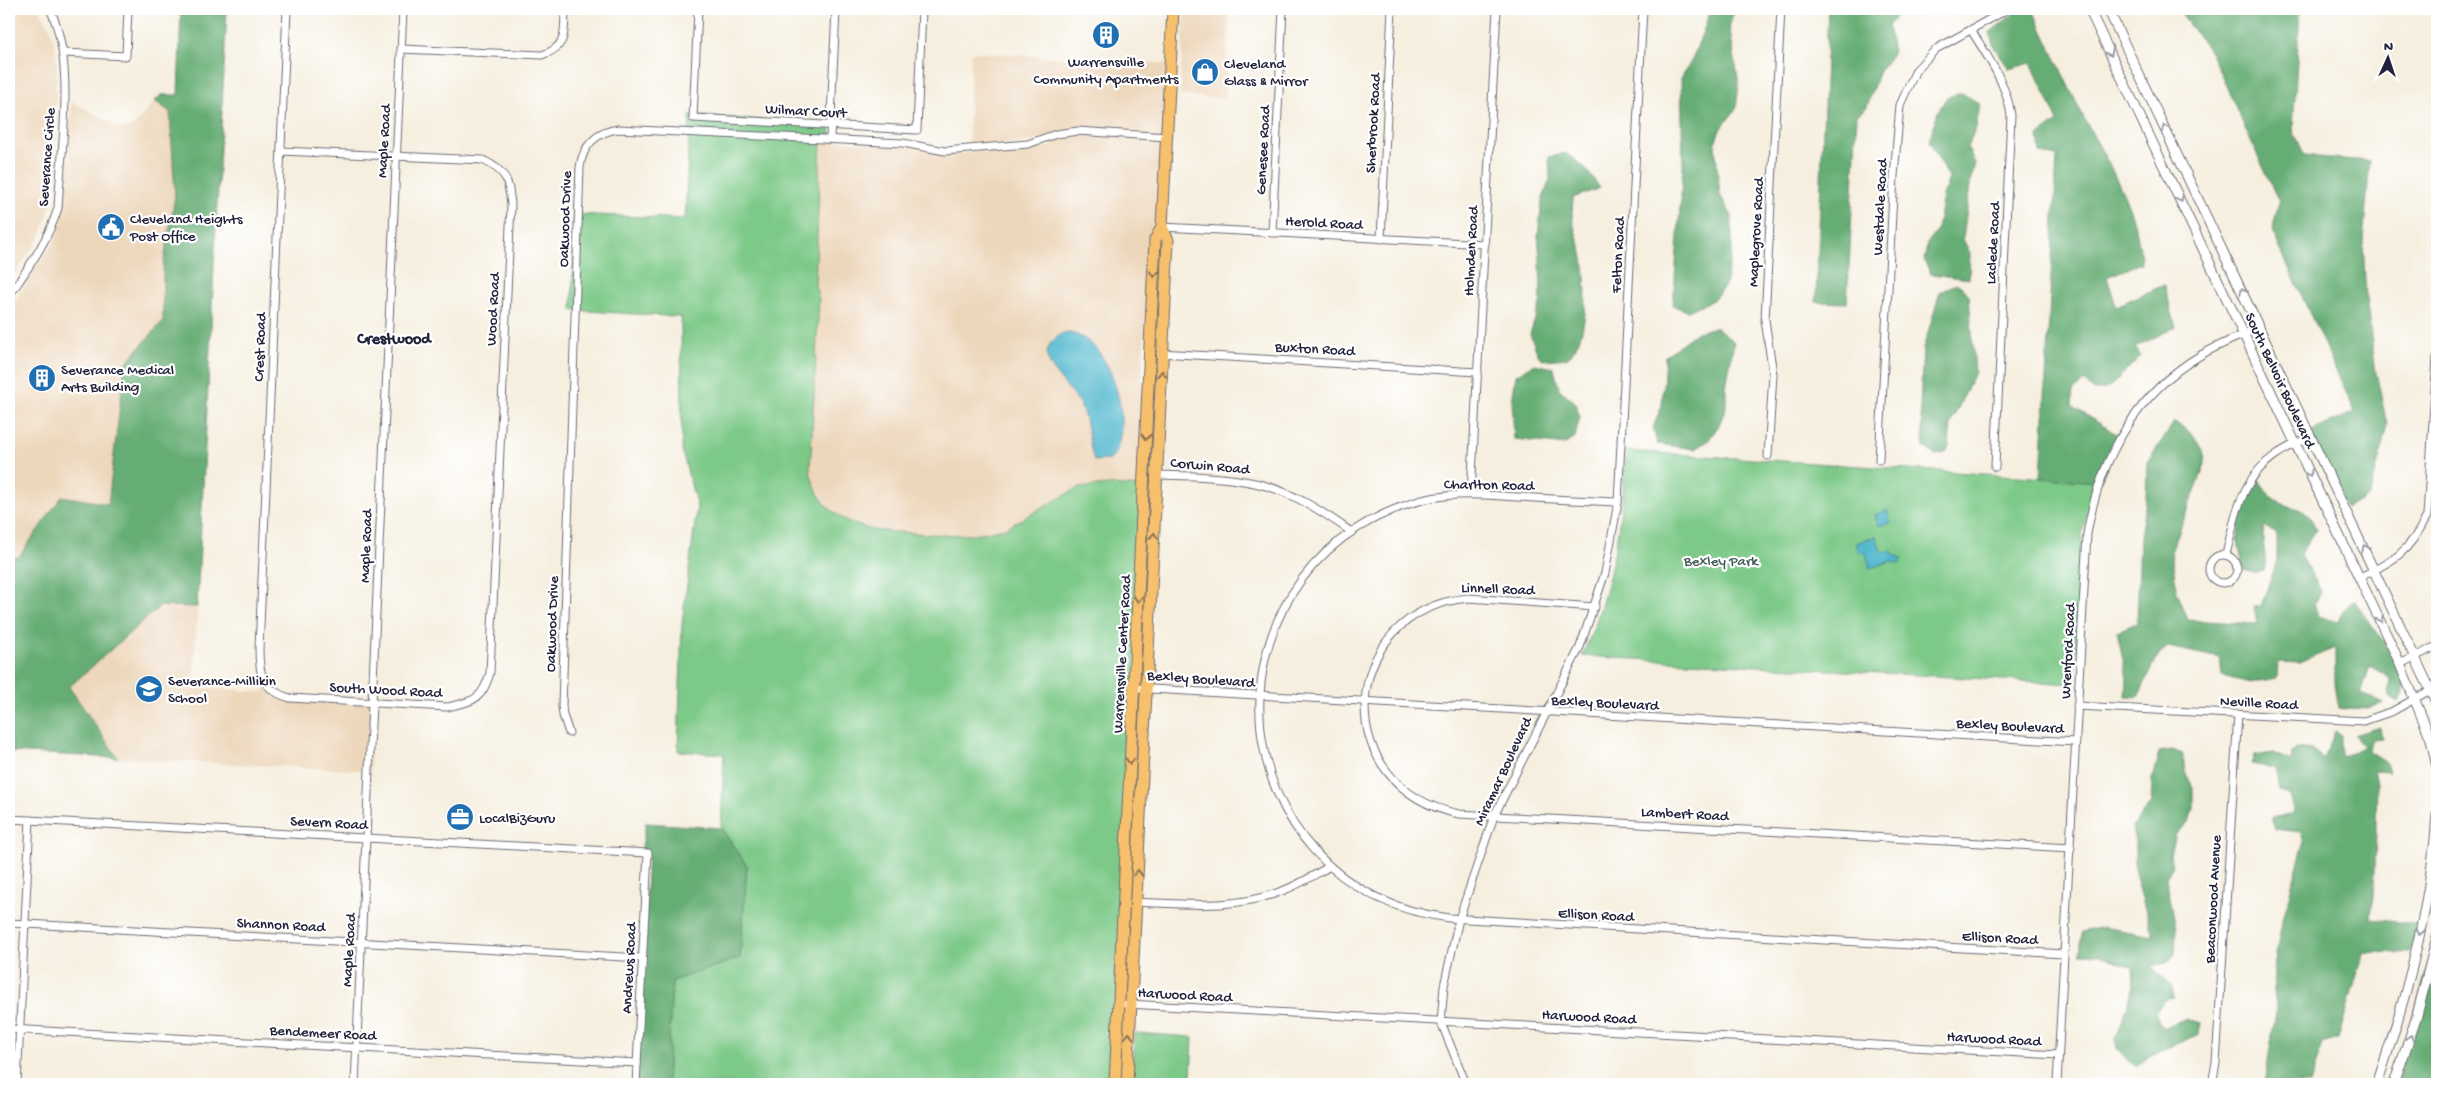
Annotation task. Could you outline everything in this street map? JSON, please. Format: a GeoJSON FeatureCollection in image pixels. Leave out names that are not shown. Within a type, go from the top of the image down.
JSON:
{"type":"FeatureCollection","features":[{"type":"Feature","properties":{"kind":"main road","name":"Warrensville Center Road"},"geometry":{"type":"LineString","coordinates":[[1127,1084],[1124,901],[1155,240],[1162,227],[1173,9]]}},
{"type":"Feature","properties":{"kind":"main road","name":"Warrensville Center Road"},"geometry":{"type":"LineString","coordinates":[[1115,1084],[1136,902],[1168,240],[1162,227]]}},
{"type":"Feature","properties":{"kind":"street","name":"Severance Circle"},"geometry":{"type":"LineString","coordinates":[[9,296],[42,247],[58,208],[65,85],[64,53],[50,9]]}},
{"type":"Feature","properties":{"kind":"street"},"geometry":{"type":"LineString","coordinates":[[64,53],[126,56],[128,9]]}},
{"type":"Feature","properties":{"kind":"street","name":"Crest Road"},"geometry":{"type":"LineString","coordinates":[[267,685],[260,671],[259,648],[288,9]]}},
{"type":"Feature","properties":{"kind":"street","name":"Maple Road"},"geometry":{"type":"LineString","coordinates":[[355,1084],[403,9]]}},
{"type":"Feature","properties":{"kind":"street"},"geometry":{"type":"LineString","coordinates":[[401,49],[542,55],[558,49],[562,42],[566,9]]}},
{"type":"Feature","properties":{"kind":"street","name":"Wilmar Court"},"geometry":{"type":"LineString","coordinates":[[698,9],[693,118],[916,130],[922,9]]}},
{"type":"Feature","properties":{"kind":"street"},"geometry":{"type":"LineString","coordinates":[[830,139],[836,9]]}},
{"type":"Feature","properties":{"kind":"street","name":"Genesee Road"},"geometry":{"type":"LineString","coordinates":[[1272,233],[1283,9]]}},
{"type":"Feature","properties":{"kind":"street","name":"Sherbrook Road"},"geometry":{"type":"LineString","coordinates":[[1381,239],[1392,9]]}},
{"type":"Feature","properties":{"kind":"street","name":"Holmden Road"},"geometry":{"type":"LineString","coordinates":[[1470,494],[1497,9]]}},
{"type":"Feature","properties":{"kind":"street","name":"Felton Road"},"geometry":{"type":"LineString","coordinates":[[1618,502],[1643,9]]}},
{"type":"Feature","properties":{"kind":"street","name":"Maplegrove Road"},"geometry":{"type":"LineString","coordinates":[[1768,456],[1772,374],[1765,320],[1781,9]]}},
{"type":"Feature","properties":{"kind":"street","name":"Westdale Road"},"geometry":{"type":"LineString","coordinates":[[1879,460],[1894,176],[1900,105],[1909,82],[1925,60],[1942,45],[2008,9]]}},
{"type":"Feature","properties":{"kind":"street","name":"South Belvoir Boulevard"},"geometry":{"type":"LineString","coordinates":[[2089,9],[2416,698],[2431,739],[2437,767]]}},
{"type":"Feature","properties":{"kind":"street","name":"South Belvoir Boulevard"},"geometry":{"type":"LineString","coordinates":[[2108,9],[2376,569],[2432,689],[2437,704]]}},
{"type":"Feature","properties":{"kind":"street","name":"Laclede Road"},"geometry":{"type":"LineString","coordinates":[[1971,30],[1998,73],[2006,92],[2011,115],[1996,467]]}},
{"type":"Feature","properties":{"kind":"street","name":"Oakwood Drive"},"geometry":{"type":"LineString","coordinates":[[570,733],[563,716],[562,706],[578,188],[583,152],[598,136],[618,129],[903,143],[945,151],[1028,144],[1056,134],[1078,131],[1167,137]]}},
{"type":"Feature","properties":{"kind":"street","name":"Wood Road"},"geometry":{"type":"LineString","coordinates":[[281,151],[483,160],[498,168],[508,181],[511,204],[490,673]]}},
{"type":"Feature","properties":{"kind":"street","name":"Herold Road"},"geometry":{"type":"LineString","coordinates":[[1162,227],[1485,244]]}},
{"type":"Feature","properties":{"kind":"street","name":"Wrenford Road"},"geometry":{"type":"LineString","coordinates":[[2057,1084],[2087,534],[2091,510],[2101,478],[2117,444],[2137,410],[2165,381],[2201,355],[2260,327]]}},
{"type":"Feature","properties":{"kind":"street","name":"Buxton Road"},"geometry":{"type":"LineString","coordinates":[[1150,353],[1478,372]]}},
{"type":"Feature","properties":{"kind":"street"},"geometry":{"type":"LineString","coordinates":[[2360,577],[2395,560],[2416,538],[2427,516],[2434,495],[2437,357]]}},
{"type":"Feature","properties":{"kind":"street"},"geometry":{"type":"LineString","coordinates":[[2226,555],[2236,511],[2247,483],[2269,458],[2295,443],[2312,437]]}},
{"type":"Feature","properties":{"kind":"street","name":"Corwin Road"},"geometry":{"type":"LineString","coordinates":[[1144,474],[1233,479],[1272,488],[1309,504],[1350,531]]}},
{"type":"Feature","properties":{"kind":"street","name":"Charlton Road"},"geometry":{"type":"LineString","coordinates":[[1261,696],[1269,643],[1288,598],[1315,563],[1350,531],[1389,511],[1417,501],[1439,496],[1470,494],[1618,502]]}},
{"type":"Feature","properties":{"kind":"street","name":"Miramar Boulevard"},"geometry":{"type":"LineString","coordinates":[[1466,1084],[1441,1022],[1444,986],[1459,920],[1494,816],[1545,712],[1580,647],[1595,607],[1608,558],[1618,502]]}},
{"type":"Feature","properties":{"kind":"street"},"geometry":{"type":"LineString","coordinates":[[2226,555],[2236,564],[2236,573],[2231,580],[2218,582],[2210,572],[2211,562],[2217,556],[2226,555]]}},
{"type":"Feature","properties":{"kind":"street","name":"Linnell Road"},"geometry":{"type":"LineString","coordinates":[[1364,700],[1370,672],[1381,650],[1396,631],[1428,608],[1468,598],[1595,607]]}},
{"type":"Feature","properties":{"kind":"street"},"geometry":{"type":"LineString","coordinates":[[2400,664],[2437,646]]}},
{"type":"Feature","properties":{"kind":"street","name":"South Wood Road"},"geometry":{"type":"LineString","coordinates":[[267,685],[274,692],[290,698],[447,707],[472,701],[486,689],[490,673]]}},
{"type":"Feature","properties":{"kind":"street","name":"Bexley Boulevard"},"geometry":{"type":"LineString","coordinates":[[1134,688],[2076,742]]}},
{"type":"Feature","properties":{"kind":"street","name":"Neville Road"},"geometry":{"type":"LineString","coordinates":[[2078,706],[2364,721],[2393,710],[2432,689]]}},
{"type":"Feature","properties":{"kind":"street","name":"Ellison Road"},"geometry":{"type":"LineString","coordinates":[[1261,696],[1261,728],[1264,754],[1280,800],[1303,836],[1330,866],[1359,887],[1391,904],[1429,916],[1459,920],[2064,954]]}},
{"type":"Feature","properties":{"kind":"street","name":"Lambert Road"},"geometry":{"type":"LineString","coordinates":[[1364,700],[1367,729],[1374,751],[1387,774],[1405,792],[1421,802],[1445,811],[1494,816],[2071,848]]}},
{"type":"Feature","properties":{"kind":"street","name":"Beaconwood Avenue"},"geometry":{"type":"LineString","coordinates":[[2212,1084],[2216,1063],[2238,714]]}},
{"type":"Feature","properties":{"kind":"street"},"geometry":{"type":"LineString","coordinates":[[2377,1084],[2408,988],[2428,891],[2437,815]]}},
{"type":"Feature","properties":{"kind":"street","name":"Severn Road"},"geometry":{"type":"LineString","coordinates":[[9,818],[648,853]]}},
{"type":"Feature","properties":{"kind":"street"},"geometry":{"type":"LineString","coordinates":[[18,1084],[30,820]]}},
{"type":"Feature","properties":{"kind":"street","name":"Andrews Road"},"geometry":{"type":"LineString","coordinates":[[636,1084],[648,853]]}},
{"type":"Feature","properties":{"kind":"street"},"geometry":{"type":"LineString","coordinates":[[1124,901],[1208,906],[1255,900],[1283,891],[1330,866]]}},
{"type":"Feature","properties":{"kind":"street","name":"Shannon Road"},"geometry":{"type":"LineString","coordinates":[[9,923],[642,958]]}},
{"type":"Feature","properties":{"kind":"street"},"geometry":{"type":"LineString","coordinates":[[2394,1084],[2416,1019],[2437,937]]}},
{"type":"Feature","properties":{"kind":"street","name":"Harwood Road"},"geometry":{"type":"LineString","coordinates":[[1125,1004],[2058,1055]]}},
{"type":"Feature","properties":{"kind":"street","name":"Bendemeer Road"},"geometry":{"type":"LineString","coordinates":[[9,1029],[637,1063]]}},
{"type":"Feature","properties":{"kind":"shaded area"},"geometry":{"type":"Polygon","coordinates":[[[9,9],[39,9],[50,28],[56,49],[57,72],[51,205],[40,237],[9,283],[9,9]]]}},
{"type":"Feature","properties":{"kind":"shaded area"},"geometry":{"type":"Polygon","coordinates":[[[1184,9],[1229,9],[1225,98],[1180,95],[1184,9]]]}},
{"type":"Feature","properties":{"kind":"shaded area"},"geometry":{"type":"Polygon","coordinates":[[[971,52],[1171,64],[1162,227],[1145,322],[1137,487],[1109,485],[1078,488],[1006,528],[967,535],[927,534],[861,527],[837,516],[828,506],[812,481],[810,471],[819,299],[815,285],[821,140],[909,146],[948,155],[997,149],[1052,147],[1049,137],[1042,140],[968,149],[971,52]]]}},
{"type":"Feature","properties":{"kind":"shaded area"},"geometry":{"type":"Polygon","coordinates":[[[71,101],[123,129],[132,127],[155,101],[170,112],[175,196],[163,267],[163,321],[125,364],[100,575],[9,556],[9,308],[54,241],[60,227],[67,186],[71,101]]]}},
{"type":"Feature","properties":{"kind":"shaded area","name":"Severance-Millikin School"},"geometry":{"type":"Polygon","coordinates":[[[160,605],[197,607],[193,687],[263,692],[267,685],[282,695],[373,702],[370,771],[118,758],[69,687],[160,605]]]}},
{"type":"Feature","properties":{"kind":"green space"},"geometry":{"type":"Polygon","coordinates":[[[181,9],[227,9],[197,607],[160,606],[69,687],[118,758],[9,752],[9,556],[18,558],[62,496],[108,504],[125,364],[163,321],[163,267],[175,196],[170,112],[155,101],[161,95],[178,95],[181,9]]]}},
{"type":"Feature","properties":{"kind":"green space"},"geometry":{"type":"Polygon","coordinates":[[[1708,9],[1735,9],[1729,25],[1739,84],[1736,109],[1719,131],[1715,145],[1720,195],[1732,216],[1732,251],[1725,286],[1713,300],[1688,311],[1673,306],[1683,166],[1681,78],[1692,60],[1707,21],[1708,9]]]}},
{"type":"Feature","properties":{"kind":"green space"},"geometry":{"type":"Polygon","coordinates":[[[1828,9],[1901,9],[1888,26],[1893,52],[1878,73],[1867,107],[1857,115],[1847,303],[1816,302],[1828,9]]]}},
{"type":"Feature","properties":{"kind":"green space"},"geometry":{"type":"Polygon","coordinates":[[[2020,9],[2028,9],[2034,12],[2081,112],[2110,166],[2134,223],[2141,263],[2107,277],[2116,306],[2164,285],[2176,327],[2135,347],[2140,357],[2109,388],[2094,391],[2084,381],[2073,392],[2072,406],[2121,437],[2100,482],[2041,478],[2057,156],[2040,153],[2038,136],[2058,121],[2031,63],[2009,69],[1994,47],[1989,33],[2020,9]]]}},
{"type":"Feature","properties":{"kind":"green space"},"geometry":{"type":"Polygon","coordinates":[[[2177,9],[2300,9],[2293,130],[2305,156],[2370,161],[2363,241],[2366,298],[2376,372],[2387,425],[2370,496],[2346,508],[2309,432],[2355,412],[2272,231],[2279,202],[2211,53],[2177,9]]]}},
{"type":"Feature","properties":{"kind":"green space"},"geometry":{"type":"Polygon","coordinates":[[[1962,93],[1980,104],[1976,128],[1967,147],[1976,165],[1971,178],[1963,239],[1970,253],[1969,279],[1931,274],[1924,260],[1928,242],[1937,230],[1943,195],[1949,178],[1929,141],[1938,111],[1947,97],[1962,93]]]}},
{"type":"Feature","properties":{"kind":"green space"},"geometry":{"type":"Polygon","coordinates":[[[690,115],[831,125],[830,139],[821,139],[815,285],[819,299],[810,471],[819,494],[833,511],[851,523],[874,530],[967,535],[1006,528],[1078,488],[1109,485],[1144,487],[1115,1084],[667,1084],[672,981],[740,958],[747,866],[721,828],[724,754],[678,751],[682,623],[697,507],[682,451],[681,317],[572,310],[575,214],[685,219],[690,115]]]}},
{"type":"Feature","properties":{"kind":"green space"},"geometry":{"type":"Polygon","coordinates":[[[1566,153],[1585,168],[1600,188],[1573,198],[1572,218],[1582,253],[1586,296],[1580,336],[1568,358],[1544,360],[1538,355],[1530,334],[1541,301],[1538,236],[1542,201],[1550,179],[1549,157],[1566,153]]]}},
{"type":"Feature","properties":{"kind":"green space"},"geometry":{"type":"Polygon","coordinates":[[[1958,283],[1969,295],[1975,372],[1951,423],[1949,446],[1946,453],[1935,455],[1924,447],[1920,407],[1923,349],[1940,292],[1958,283]]]}},
{"type":"Feature","properties":{"kind":"green space"},"geometry":{"type":"Polygon","coordinates":[[[1716,327],[1734,342],[1726,387],[1726,408],[1718,427],[1708,441],[1695,449],[1657,444],[1653,428],[1662,405],[1665,356],[1697,332],[1716,327]]]}},
{"type":"Feature","properties":{"kind":"green space"},"geometry":{"type":"Polygon","coordinates":[[[1534,364],[1554,368],[1559,389],[1575,402],[1580,417],[1575,437],[1565,445],[1514,439],[1512,401],[1516,375],[1534,364]]]}},
{"type":"Feature","properties":{"kind":"green space"},"geometry":{"type":"Polygon","coordinates":[[[2174,422],[2192,434],[2200,445],[2205,458],[2205,465],[2171,552],[2177,591],[2188,620],[2257,624],[2254,607],[2261,606],[2277,561],[2277,534],[2265,527],[2263,538],[2265,565],[2264,570],[2256,573],[2244,570],[2238,533],[2242,514],[2259,480],[2274,499],[2300,510],[2313,522],[2316,530],[2300,554],[2322,592],[2313,604],[2319,616],[2338,622],[2343,610],[2354,600],[2384,642],[2406,685],[2399,702],[2389,696],[2391,679],[2370,666],[2361,694],[2384,703],[2362,709],[2339,708],[2335,685],[2335,648],[2299,663],[2278,662],[2277,678],[2250,683],[2222,676],[2220,658],[2168,647],[2159,654],[2138,697],[2126,696],[2127,678],[2117,631],[2137,623],[2140,536],[2146,500],[2147,463],[2174,422]]]}},
{"type":"Feature","properties":{"kind":"green space","name":"Bexley Park"},"geometry":{"type":"Polygon","coordinates":[[[1626,451],[2094,481],[2082,535],[2074,684],[1582,656],[1601,606],[1614,555],[1622,503],[1626,451]]]}},
{"type":"Feature","properties":{"kind":"green space"},"geometry":{"type":"Polygon","coordinates":[[[2380,727],[2382,738],[2372,739],[2368,750],[2385,761],[2389,772],[2374,771],[2377,783],[2375,871],[2371,919],[2416,924],[2410,953],[2364,952],[2338,1039],[2323,1044],[2310,1084],[2264,1084],[2277,1007],[2274,990],[2274,970],[2277,949],[2287,903],[2304,843],[2301,832],[2275,829],[2271,818],[2294,813],[2289,796],[2279,791],[2275,768],[2251,764],[2254,756],[2273,753],[2291,761],[2292,752],[2296,748],[2311,750],[2324,760],[2335,731],[2341,734],[2341,756],[2355,752],[2363,746],[2354,735],[2380,727]]]}},
{"type":"Feature","properties":{"kind":"green space"},"geometry":{"type":"Polygon","coordinates":[[[2172,750],[2183,754],[2185,772],[2193,787],[2193,808],[2189,822],[2175,834],[2170,854],[2172,867],[2166,878],[2176,928],[2175,954],[2167,963],[2151,967],[2171,985],[2174,997],[2164,1001],[2155,1012],[2162,1028],[2184,1019],[2201,1023],[2199,1034],[2151,1055],[2136,1067],[2117,1049],[2116,1039],[2134,986],[2133,967],[2099,955],[2080,954],[2082,932],[2102,927],[2153,936],[2135,874],[2135,842],[2132,827],[2151,803],[2152,779],[2159,752],[2172,750]]]}},
{"type":"Feature","properties":{"kind":"green space"},"geometry":{"type":"Polygon","coordinates":[[[646,823],[721,828],[747,866],[740,958],[672,981],[667,1084],[636,1084],[648,853],[641,853],[646,823]]]}},
{"type":"Feature","properties":{"kind":"green space"},"geometry":{"type":"Polygon","coordinates":[[[2437,937],[2437,1084],[2419,1084],[2396,1079],[2437,937]]]}},
{"type":"Feature","properties":{"kind":"green space"},"geometry":{"type":"Polygon","coordinates":[[[1134,1033],[1193,1037],[1191,1078],[1132,1075],[1134,1033]]]}},
{"type":"Feature","properties":{"kind":"water"},"geometry":{"type":"Polygon","coordinates":[[[1063,333],[1080,336],[1094,347],[1106,363],[1115,383],[1120,405],[1121,427],[1118,445],[1110,460],[1094,461],[1080,405],[1052,369],[1048,360],[1048,351],[1052,342],[1063,333]]]}},
{"type":"Feature","properties":{"kind":"water"},"geometry":{"type":"Polygon","coordinates":[[[1887,510],[1891,522],[1879,526],[1875,515],[1887,510]]]}},
{"type":"Feature","properties":{"kind":"water"},"geometry":{"type":"Polygon","coordinates":[[[1876,536],[1882,553],[1891,550],[1894,555],[1902,558],[1899,564],[1891,561],[1871,568],[1865,552],[1860,553],[1856,543],[1876,536]]]}},
{"type":"Feature","properties":{"kind":"place","name":"Warrensville Community Apartments"},"geometry":{"type":"Point","coordinates":[1106,35]}},
{"type":"Feature","properties":{"kind":"place","name":"Cleveland Glass & Mirror"},"geometry":{"type":"Point","coordinates":[1205,72]}},
{"type":"Feature","properties":{"kind":"place","name":"Cleveland Heights Post Office"},"geometry":{"type":"Point","coordinates":[111,227]}},
{"type":"Feature","properties":{"kind":"place","name":"Severance Medical Arts Building"},"geometry":{"type":"Point","coordinates":[42,378]}},
{"type":"Feature","properties":{"kind":"place","name":"Severance-Millikin School"},"geometry":{"type":"Point","coordinates":[149,689]}},
{"type":"Feature","properties":{"kind":"place","name":"LocalBizGuru"},"geometry":{"type":"Point","coordinates":[460,817]}},
{"type":"Feature","properties":{"kind":"district","name":"Crestwood"},"geometry":{"type":"Point","coordinates":[394,337]}}]}
